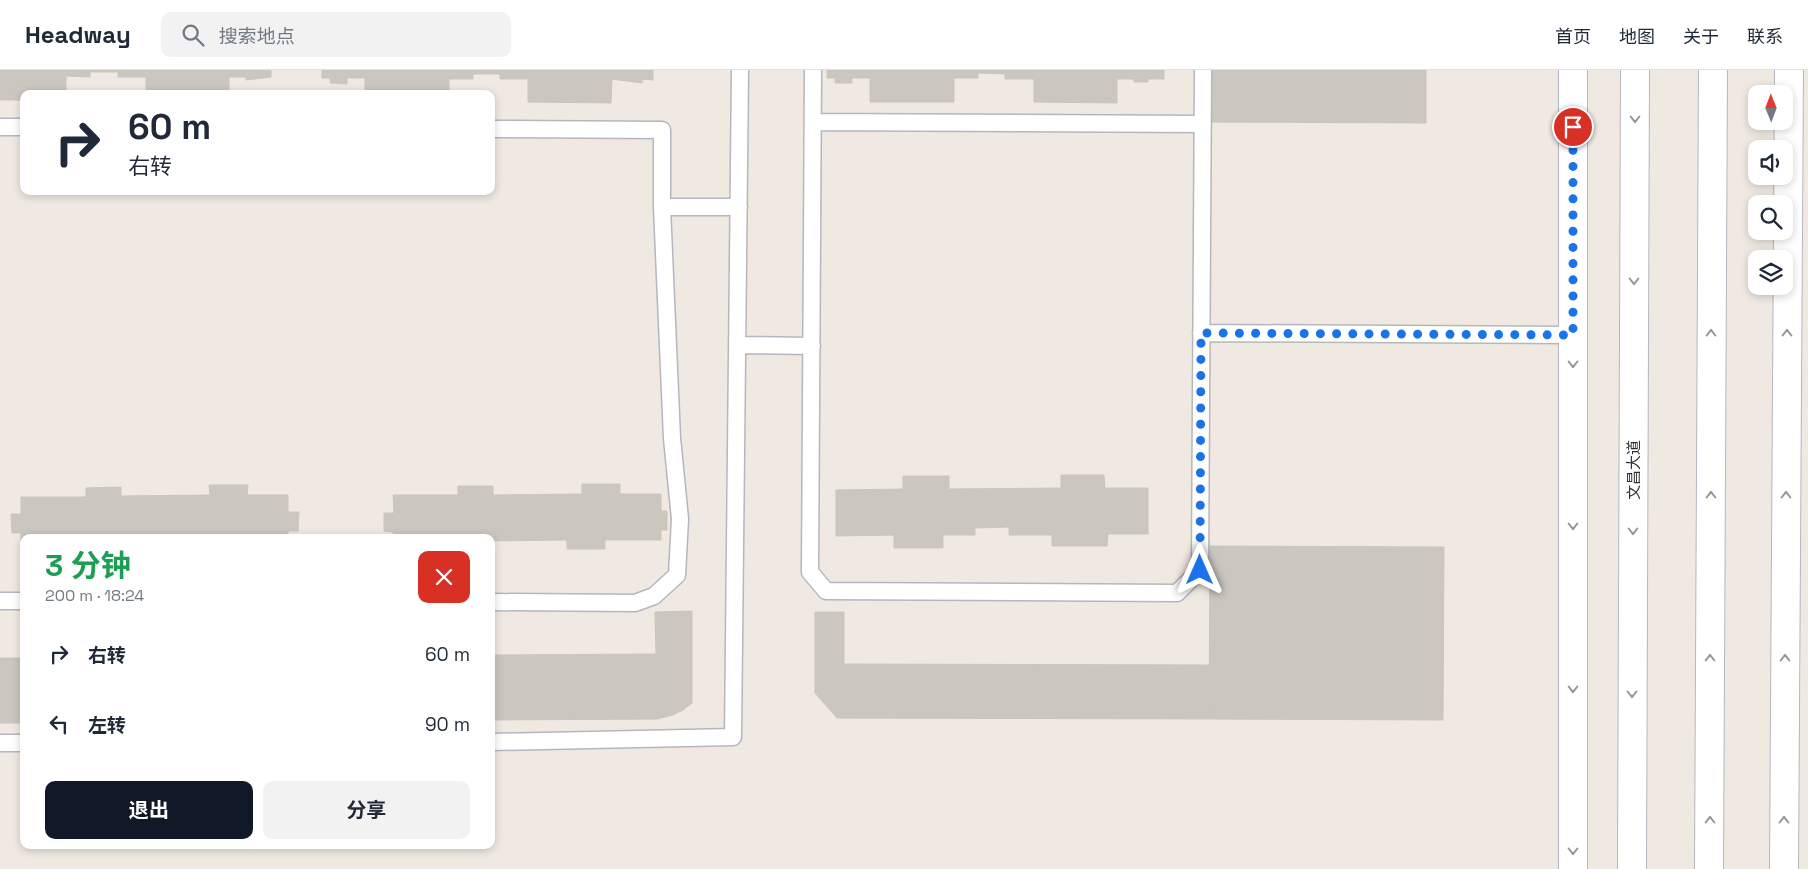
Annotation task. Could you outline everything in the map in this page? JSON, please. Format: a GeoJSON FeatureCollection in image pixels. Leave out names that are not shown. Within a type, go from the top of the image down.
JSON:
{"type":"FeatureCollection","features":[{"type":"Feature","properties":{"kind":"street"},"geometry":{"type":"LineString","coordinates":[[1573,70],[1574,869]]}},
{"type":"Feature","properties":{"kind":"street","name":"文昌大道"},"geometry":{"type":"LineString","coordinates":[[1632,869],[1635,70]]}},
{"type":"Feature","properties":{"kind":"street"},"geometry":{"type":"LineString","coordinates":[[1709,869],[1712,70]]}},
{"type":"Feature","properties":{"kind":"street"},"geometry":{"type":"LineString","coordinates":[[1784,869],[1788,70]]}},
{"type":"Feature","properties":{"kind":"lane"},"geometry":{"type":"LineString","coordinates":[[495,742],[733,737],[740,70]]}},
{"type":"Feature","properties":{"kind":"lane"},"geometry":{"type":"LineString","coordinates":[[814,70],[810,572],[826,591],[1177,593],[1200,570],[1203,70]]}},
{"type":"Feature","properties":{"kind":"lane"},"geometry":{"type":"LineString","coordinates":[[813,122],[1203,124]]}},
{"type":"Feature","properties":{"kind":"lane"},"geometry":{"type":"LineString","coordinates":[[0,127],[20,127]]}},
{"type":"Feature","properties":{"kind":"lane"},"geometry":{"type":"LineString","coordinates":[[495,129],[662,130],[662,207],[672,438],[680,519],[677,575],[654,596],[635,603],[495,602]]}},
{"type":"Feature","properties":{"kind":"lane"},"geometry":{"type":"LineString","coordinates":[[662,207],[739,207]]}},
{"type":"Feature","properties":{"kind":"lane"},"geometry":{"type":"LineString","coordinates":[[1201,333],[1573,335]]}},
{"type":"Feature","properties":{"kind":"lane"},"geometry":{"type":"LineString","coordinates":[[737,345],[812,346]]}},
{"type":"Feature","properties":{"kind":"lane"},"geometry":{"type":"LineString","coordinates":[[0,601],[20,601]]}},
{"type":"Feature","properties":{"kind":"lane"},"geometry":{"type":"LineString","coordinates":[[0,743],[20,743]]}},
{"type":"Feature","properties":{"kind":"building"},"geometry":{"type":"Polygon","coordinates":[[[0,70],[271,70],[271,77],[246,80],[246,77],[229,77],[229,90],[146,90],[146,77],[118,77],[118,72],[90,72],[90,77],[66,76],[66,90],[20,90],[20,100],[0,100],[0,70]]]}},
{"type":"Feature","properties":{"kind":"building"},"geometry":{"type":"Polygon","coordinates":[[[322,70],[653,70],[653,80],[642,79],[642,83],[612,79],[611,103],[528,102],[528,79],[500,79],[500,74],[473,74],[473,79],[449,79],[449,90],[365,90],[365,78],[347,78],[347,84],[330,83],[330,78],[322,78],[322,70]]]}},
{"type":"Feature","properties":{"kind":"building"},"geometry":{"type":"Polygon","coordinates":[[[827,70],[1164,70],[1164,79],[1148,79],[1148,82],[1134,82],[1134,79],[1117,79],[1117,103],[1034,102],[1034,79],[1005,79],[1005,74],[978,73],[978,78],[954,78],[954,102],[870,102],[870,78],[852,78],[852,83],[835,83],[835,78],[827,78],[827,70]]]}},
{"type":"Feature","properties":{"kind":"building"},"geometry":{"type":"Polygon","coordinates":[[[1209,70],[1426,70],[1426,123],[1208,122],[1209,70]]]}},
{"type":"Feature","properties":{"kind":"building"},"geometry":{"type":"Polygon","coordinates":[[[1061,475],[1104,475],[1105,488],[1148,488],[1148,534],[1108,534],[1107,546],[1052,546],[1052,535],[1009,535],[1009,527],[975,528],[975,535],[943,535],[943,548],[894,548],[894,535],[836,536],[836,490],[903,489],[903,476],[949,476],[949,489],[1061,488],[1061,475]]]}},
{"type":"Feature","properties":{"kind":"building"},"geometry":{"type":"Polygon","coordinates":[[[582,484],[620,484],[620,494],[661,494],[661,511],[667,511],[667,530],[661,530],[661,540],[605,540],[605,549],[567,549],[567,540],[495,541],[495,534],[393,534],[393,532],[384,531],[384,513],[394,513],[393,495],[458,495],[458,486],[493,486],[493,495],[582,494],[582,484]]]}},
{"type":"Feature","properties":{"kind":"building"},"geometry":{"type":"Polygon","coordinates":[[[209,485],[248,485],[247,495],[288,495],[288,512],[299,512],[298,531],[288,531],[288,534],[12,533],[11,514],[21,514],[21,497],[86,497],[86,488],[121,487],[121,496],[210,495],[209,485]]]}},
{"type":"Feature","properties":{"kind":"building"},"geometry":{"type":"Polygon","coordinates":[[[1210,546],[1444,547],[1443,720],[1209,719],[1210,546]]]}},
{"type":"Feature","properties":{"kind":"building"},"geometry":{"type":"Polygon","coordinates":[[[692,611],[692,703],[683,710],[657,719],[495,720],[495,655],[656,654],[655,612],[692,611]]]}},
{"type":"Feature","properties":{"kind":"building"},"geometry":{"type":"Polygon","coordinates":[[[815,612],[844,612],[844,664],[1209,665],[1209,719],[837,718],[815,693],[815,612]]]}},
{"type":"Feature","properties":{"kind":"building"},"geometry":{"type":"Polygon","coordinates":[[[0,658],[20,658],[20,723],[0,723],[0,658]]]}},
{"type":"Feature","properties":{"kind":"route"},"geometry":{"type":"LineString","coordinates":[[1200,570],[1201,333],[1573,335],[1573,127]]}}]}
